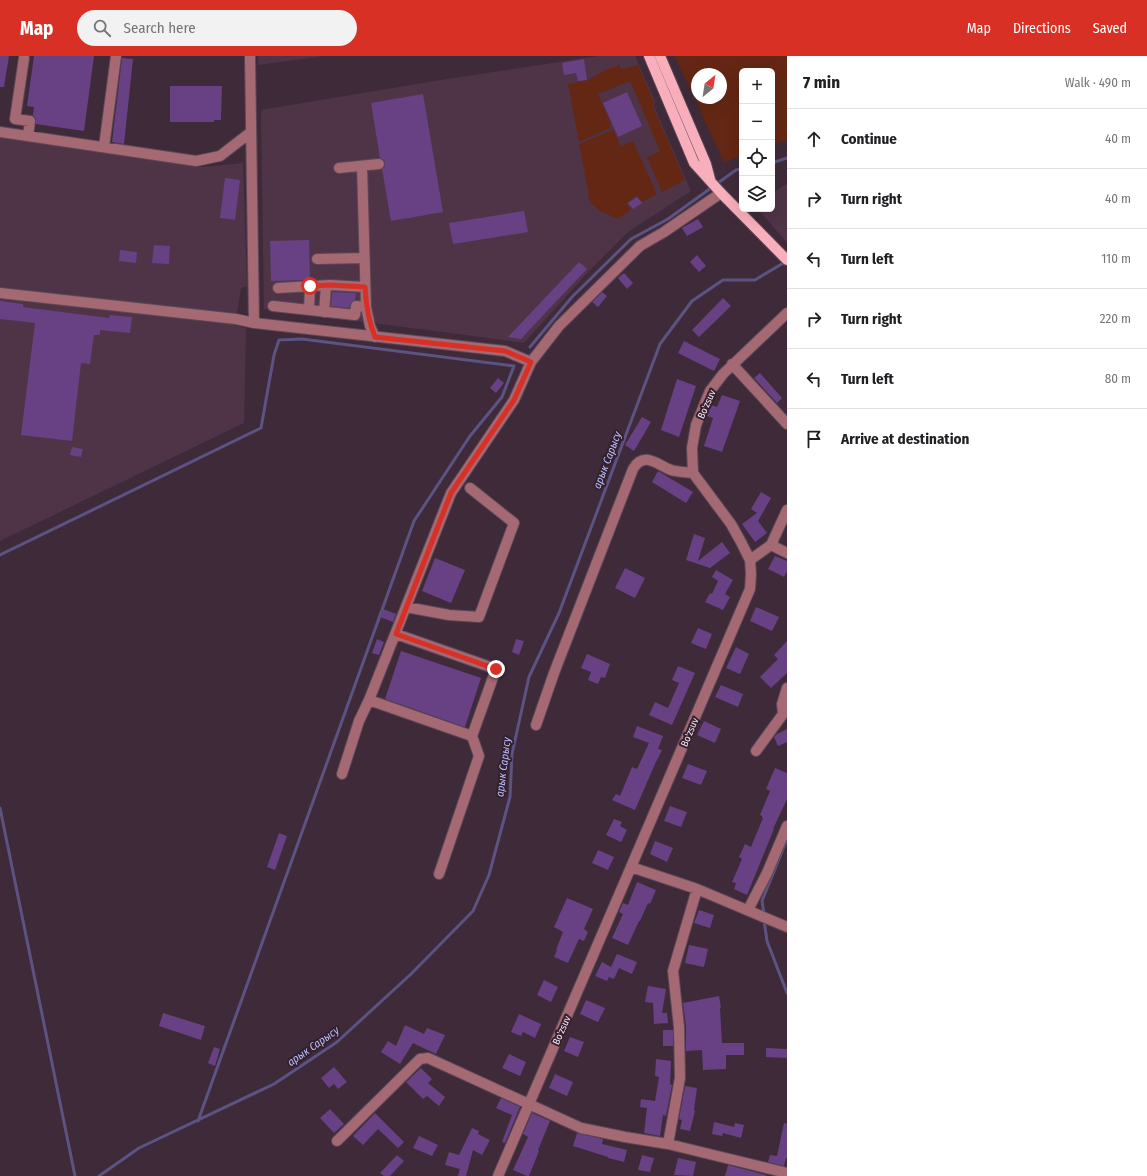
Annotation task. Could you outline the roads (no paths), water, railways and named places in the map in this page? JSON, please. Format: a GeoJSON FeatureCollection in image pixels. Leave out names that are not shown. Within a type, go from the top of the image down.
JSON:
{"type":"FeatureCollection","features":[{"type":"Feature","properties":{"kind":"main road"},"geometry":{"type":"LineString","coordinates":[[649,56],[694,163],[784,257]]}},
{"type":"Feature","properties":{"kind":"main road"},"geometry":{"type":"LineString","coordinates":[[660,56],[715,185]]}},
{"type":"Feature","properties":{"kind":"street"},"geometry":{"type":"LineString","coordinates":[[104,148],[116,56]]}},
{"type":"Feature","properties":{"kind":"street"},"geometry":{"type":"LineString","coordinates":[[250,56],[254,323]]}},
{"type":"Feature","properties":{"kind":"street"},"geometry":{"type":"LineString","coordinates":[[24,58],[15,119],[30,121],[28,136]]}},
{"type":"Feature","properties":{"kind":"street"},"geometry":{"type":"LineString","coordinates":[[0,132],[196,161],[220,156],[251,132]]}},
{"type":"Feature","properties":{"kind":"street"},"geometry":{"type":"LineString","coordinates":[[339,168],[379,164]]}},
{"type":"Feature","properties":{"kind":"street"},"geometry":{"type":"LineString","coordinates":[[362,166],[366,307],[370,326],[375,337]]}},
{"type":"Feature","properties":{"kind":"street"},"geometry":{"type":"LineString","coordinates":[[342,774],[359,721],[396,634],[451,493],[514,400],[531,362],[559,326],[640,246],[664,232],[715,185]]}},
{"type":"Feature","properties":{"kind":"street"},"geometry":{"type":"LineString","coordinates":[[317,259],[364,258]]}},
{"type":"Feature","properties":{"kind":"street"},"geometry":{"type":"LineString","coordinates":[[278,288],[310,286],[365,287]]}},
{"type":"Feature","properties":{"kind":"street"},"geometry":{"type":"LineString","coordinates":[[309,310],[310,286]]}},
{"type":"Feature","properties":{"kind":"street"},"geometry":{"type":"LineString","coordinates":[[324,312],[326,286]]}},
{"type":"Feature","properties":{"kind":"street"},"geometry":{"type":"LineString","coordinates":[[0,293],[505,351],[531,362]]}},
{"type":"Feature","properties":{"kind":"street"},"geometry":{"type":"LineString","coordinates":[[273,306],[355,315],[356,306],[366,307]]}},
{"type":"Feature","properties":{"kind":"street","name":"Bo'zsuv"},"geometry":{"type":"LineString","coordinates":[[498,1176],[750,588],[750,560],[730,524],[693,473],[692,448],[696,425],[710,391],[732,364],[787,313]]}},
{"type":"Feature","properties":{"kind":"street"},"geometry":{"type":"LineString","coordinates":[[732,364],[787,424]]}},
{"type":"Feature","properties":{"kind":"street"},"geometry":{"type":"LineString","coordinates":[[536,725],[554,673],[636,463],[646,459],[672,471],[693,473]]}},
{"type":"Feature","properties":{"kind":"street"},"geometry":{"type":"LineString","coordinates":[[406,607],[449,615],[479,617],[514,524],[470,488]]}},
{"type":"Feature","properties":{"kind":"street"},"geometry":{"type":"LineString","coordinates":[[750,560],[771,545],[787,510]]}},
{"type":"Feature","properties":{"kind":"street"},"geometry":{"type":"LineString","coordinates":[[771,545],[787,553]]}},
{"type":"Feature","properties":{"kind":"street"},"geometry":{"type":"LineString","coordinates":[[396,634],[496,669],[472,736],[479,756],[439,874]]}},
{"type":"Feature","properties":{"kind":"street"},"geometry":{"type":"LineString","coordinates":[[756,751],[784,714],[782,704],[787,688]]}},
{"type":"Feature","properties":{"kind":"street"},"geometry":{"type":"LineString","coordinates":[[369,700],[472,736]]}},
{"type":"Feature","properties":{"kind":"street"},"geometry":{"type":"LineString","coordinates":[[751,911],[787,826]]}},
{"type":"Feature","properties":{"kind":"street"},"geometry":{"type":"LineString","coordinates":[[631,867],[697,889],[787,927]]}},
{"type":"Feature","properties":{"kind":"street"},"geometry":{"type":"LineString","coordinates":[[668,1144],[680,1078],[678,1027],[673,971],[697,889]]}},
{"type":"Feature","properties":{"kind":"street"},"geometry":{"type":"LineString","coordinates":[[337,1141],[420,1059],[428,1058],[581,1128],[668,1144],[787,1173]]}},
{"type":"Feature","properties":{"kind":"waterway"},"geometry":{"type":"LineString","coordinates":[[775,162],[787,158]]}},
{"type":"Feature","properties":{"kind":"waterway"},"geometry":{"type":"LineString","coordinates":[[530,347],[572,297],[631,239],[668,219],[736,170],[739,170]]}},
{"type":"Feature","properties":{"kind":"waterway","name":"арык Сарысу"},"geometry":{"type":"LineString","coordinates":[[99,1176],[139,1148],[274,1084],[337,1042],[411,974],[473,911],[489,875],[510,797],[512,754],[529,677],[559,613],[660,344],[692,301],[723,280],[755,280],[785,262]]}},
{"type":"Feature","properties":{"kind":"waterway"},"geometry":{"type":"LineString","coordinates":[[0,555],[261,428],[274,355],[279,340],[302,339],[514,366],[502,397],[470,436],[414,521],[198,1121]]}},
{"type":"Feature","properties":{"kind":"waterway"},"geometry":{"type":"LineString","coordinates":[[0,808],[75,1176]]}},
{"type":"Feature","properties":{"kind":"waterway"},"geometry":{"type":"LineString","coordinates":[[764,914],[762,901],[787,839]]}},
{"type":"Feature","properties":{"kind":"waterway"},"geometry":{"type":"LineString","coordinates":[[764,920],[767,941],[787,993]]}}]}
